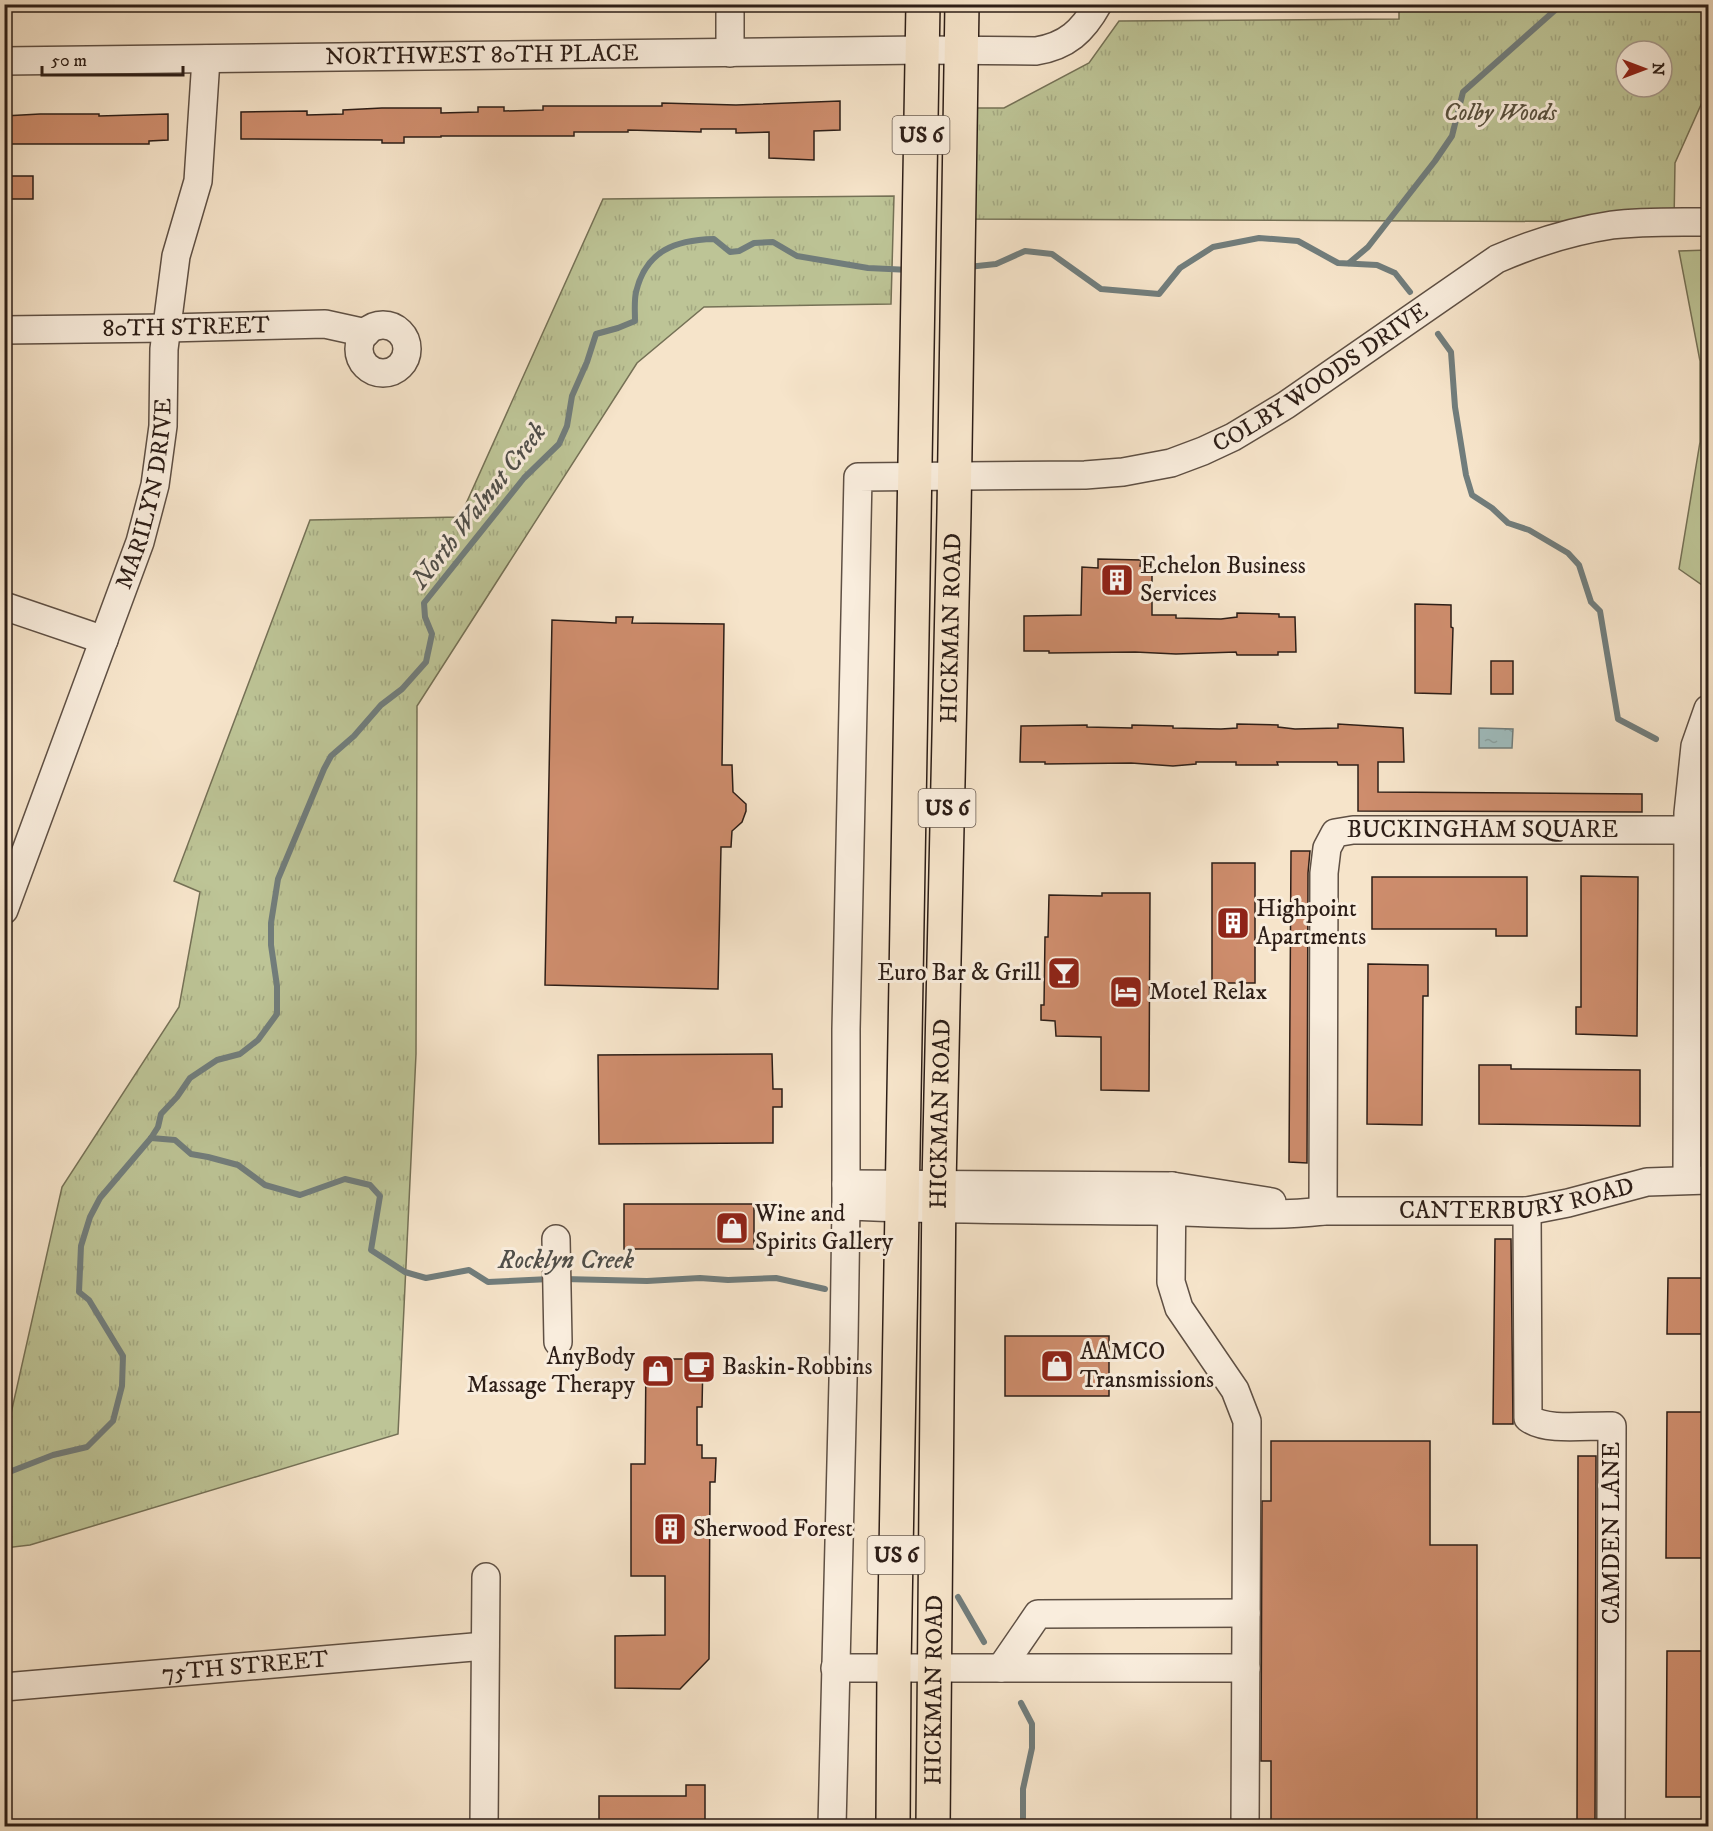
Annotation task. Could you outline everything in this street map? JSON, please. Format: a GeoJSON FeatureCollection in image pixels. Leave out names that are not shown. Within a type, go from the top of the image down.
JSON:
{"type":"FeatureCollection","features":[{"type":"Feature","properties":{"kind":"main road","name":"HICKMAN ROAD"},"geometry":{"type":"LineString","coordinates":[[893,1827],[922,4]]}},
{"type":"Feature","properties":{"kind":"main road","name":"HICKMAN ROAD"},"geometry":{"type":"LineString","coordinates":[[933,1827],[939,1197],[955,477],[962,4]]}},
{"type":"Feature","properties":{"kind":"street"},"geometry":{"type":"LineString","coordinates":[[730,4],[730,53]]}},
{"type":"Feature","properties":{"kind":"street","name":"NORTHWEST 80TH PLACE"},"geometry":{"type":"LineString","coordinates":[[4,61],[922,50],[1036,51],[1050,49],[1075,36],[1090,19],[1098,4]]}},
{"type":"Feature","properties":{"kind":"street","name":"MARILYN DRIVE"},"geometry":{"type":"LineString","coordinates":[[4,910],[9,883],[140,542],[154,484],[163,426],[164,349],[176,256],[198,181],[206,59]]}},
{"type":"Feature","properties":{"kind":"street","name":"COLBY WOODS DRIVE"},"geometry":{"type":"LineString","coordinates":[[846,1195],[846,1029],[858,477],[1085,475],[1123,472],[1171,463],[1233,437],[1286,405],[1497,259],[1545,240],[1613,225],[1708,222]]}},
{"type":"Feature","properties":{"kind":"street","name":"80TH STREET"},"geometry":{"type":"LineString","coordinates":[[4,330],[325,324],[366,333]]}},
{"type":"Feature","properties":{"kind":"street"},"geometry":{"type":"LineString","coordinates":[[4,606],[104,640]]}},
{"type":"Feature","properties":{"kind":"street"},"geometry":{"type":"LineString","coordinates":[[1698,1180],[1687,830],[1689,785],[1695,746],[1708,709]]}},
{"type":"Feature","properties":{"kind":"street","name":"BUCKINGHAM SQUARE"},"geometry":{"type":"LineString","coordinates":[[1323,1211],[1324,873],[1327,848],[1335,833],[1353,830],[1687,830]]}},
{"type":"Feature","properties":{"kind":"street","name":"CANTERBURY ROAD"},"geometry":{"type":"LineString","coordinates":[[846,1195],[1172,1199],[1207,1190],[1323,1211],[1527,1211],[1552,1207],[1647,1182],[1698,1180]]}},
{"type":"Feature","properties":{"kind":"street"},"geometry":{"type":"LineString","coordinates":[[832,1827],[846,1195]]}},
{"type":"Feature","properties":{"kind":"street"},"geometry":{"type":"LineString","coordinates":[[1172,1199],[1171,1282],[1179,1308],[1235,1390],[1247,1421],[1245,1827]]}},
{"type":"Feature","properties":{"kind":"street","name":"CAMDEN LANE"},"geometry":{"type":"LineString","coordinates":[[1527,1211],[1528,1418],[1535,1423],[1558,1427],[1612,1426],[1611,1827]]}},
{"type":"Feature","properties":{"kind":"street"},"geometry":{"type":"LineString","coordinates":[[556,1249],[558,1342]]}},
{"type":"Feature","properties":{"kind":"street"},"geometry":{"type":"LineString","coordinates":[[484,1827],[486,1577]]}},
{"type":"Feature","properties":{"kind":"street"},"geometry":{"type":"LineString","coordinates":[[1001,1668],[1038,1614],[1246,1613]]}},
{"type":"Feature","properties":{"kind":"street","name":"75TH STREET"},"geometry":{"type":"LineString","coordinates":[[4,1687],[485,1646]]}},
{"type":"Feature","properties":{"kind":"street"},"geometry":{"type":"LineString","coordinates":[[836,1668],[1246,1668]]}},
{"type":"Feature","properties":{"kind":"green space","name":"Colby Woods"},"geometry":{"type":"Polygon","coordinates":[[[1399,4],[1708,5],[1708,89],[1675,163],[1674,222],[958,219],[960,108],[1004,108],[1089,63],[1119,21],[1399,19],[1399,4]]]}},
{"type":"Feature","properties":{"kind":"green space"},"geometry":{"type":"Polygon","coordinates":[[[894,196],[891,304],[704,307],[637,363],[417,706],[416,1054],[398,1434],[30,1545],[5,1548],[5,1420],[10,1418],[62,1187],[179,1007],[200,892],[174,881],[310,520],[460,517],[603,199],[894,196]]]}},
{"type":"Feature","properties":{"kind":"green space"},"geometry":{"type":"Polygon","coordinates":[[[1708,250],[1708,585],[1705,587],[1679,569],[1700,442],[1700,361],[1679,251],[1708,250]]]}},
{"type":"Feature","properties":{"kind":"water"},"geometry":{"type":"Polygon","coordinates":[[[1479,728],[1513,729],[1512,748],[1479,748],[1479,728]]]}},
{"type":"Feature","properties":{"kind":"building"},"geometry":{"type":"Polygon","coordinates":[[[840,101],[840,130],[814,131],[814,160],[769,158],[769,132],[736,133],[736,129],[701,129],[701,132],[628,130],[628,132],[574,132],[574,136],[404,137],[404,143],[382,143],[382,140],[241,139],[241,112],[307,111],[307,115],[343,114],[343,110],[441,108],[441,113],[478,112],[478,107],[504,107],[504,111],[543,110],[543,106],[662,106],[662,103],[736,105],[840,101]]]}},
{"type":"Feature","properties":{"kind":"building"},"geometry":{"type":"Polygon","coordinates":[[[99,114],[99,116],[168,114],[168,140],[149,141],[149,144],[4,144],[4,116],[99,114]]]}},
{"type":"Feature","properties":{"kind":"building"},"geometry":{"type":"Polygon","coordinates":[[[8,176],[33,176],[33,199],[8,199],[8,176]]]}},
{"type":"Feature","properties":{"kind":"building"},"geometry":{"type":"Polygon","coordinates":[[[1098,559],[1141,560],[1140,566],[1152,566],[1152,615],[1221,619],[1237,617],[1237,613],[1279,614],[1279,617],[1295,617],[1296,652],[1278,652],[1278,655],[1237,655],[1236,652],[1176,654],[1024,651],[1024,616],[1081,615],[1082,567],[1098,568],[1098,559]]]}},
{"type":"Feature","properties":{"kind":"building"},"geometry":{"type":"Polygon","coordinates":[[[1415,604],[1451,605],[1451,627],[1453,628],[1451,694],[1415,693],[1415,604]]]}},
{"type":"Feature","properties":{"kind":"building"},"geometry":{"type":"Polygon","coordinates":[[[616,617],[633,617],[632,623],[724,624],[722,765],[732,765],[733,792],[746,804],[746,811],[742,822],[732,831],[731,847],[721,847],[718,989],[545,985],[552,620],[616,623],[616,617]]]}},
{"type":"Feature","properties":{"kind":"building"},"geometry":{"type":"Polygon","coordinates":[[[1491,661],[1513,661],[1513,694],[1491,694],[1491,661]]]}},
{"type":"Feature","properties":{"kind":"building"},"geometry":{"type":"Polygon","coordinates":[[[1237,724],[1278,725],[1278,727],[1295,729],[1338,728],[1338,724],[1403,728],[1404,762],[1378,762],[1378,792],[1642,794],[1642,812],[1358,811],[1358,765],[1338,765],[1337,762],[1236,765],[1236,762],[1196,762],[1196,764],[1173,766],[1131,763],[1020,762],[1021,726],[1087,725],[1087,727],[1132,728],[1132,725],[1221,729],[1237,728],[1237,724]]]}},
{"type":"Feature","properties":{"kind":"building"},"geometry":{"type":"Polygon","coordinates":[[[1291,851],[1310,851],[1307,1163],[1289,1162],[1291,851]]]}},
{"type":"Feature","properties":{"kind":"building","name":"Highpoint Apartments"},"geometry":{"type":"Polygon","coordinates":[[[1212,863],[1255,863],[1255,983],[1212,983],[1212,863]]]}},
{"type":"Feature","properties":{"kind":"building"},"geometry":{"type":"Polygon","coordinates":[[[1581,876],[1638,877],[1637,1036],[1576,1034],[1576,1007],[1581,1007],[1581,876]]]}},
{"type":"Feature","properties":{"kind":"building"},"geometry":{"type":"Polygon","coordinates":[[[1372,877],[1527,877],[1527,936],[1496,936],[1496,929],[1372,929],[1372,877]]]}},
{"type":"Feature","properties":{"kind":"building","name":"Motel Relax"},"geometry":{"type":"Polygon","coordinates":[[[1102,893],[1150,893],[1149,1091],[1101,1090],[1101,1037],[1056,1036],[1055,1021],[1041,1020],[1041,1005],[1044,1005],[1045,937],[1048,937],[1049,895],[1102,896],[1102,893]]]}},
{"type":"Feature","properties":{"kind":"building"},"geometry":{"type":"Polygon","coordinates":[[[1368,964],[1428,965],[1428,996],[1423,996],[1422,1125],[1367,1124],[1368,964]]]}},
{"type":"Feature","properties":{"kind":"building"},"geometry":{"type":"Polygon","coordinates":[[[772,1054],[773,1089],[782,1089],[782,1107],[773,1107],[773,1143],[599,1144],[598,1055],[772,1054]]]}},
{"type":"Feature","properties":{"kind":"building"},"geometry":{"type":"Polygon","coordinates":[[[1479,1065],[1511,1065],[1511,1069],[1640,1070],[1640,1126],[1479,1124],[1479,1065]]]}},
{"type":"Feature","properties":{"kind":"building"},"geometry":{"type":"Polygon","coordinates":[[[624,1204],[754,1204],[754,1249],[624,1249],[624,1204]]]}},
{"type":"Feature","properties":{"kind":"building"},"geometry":{"type":"Polygon","coordinates":[[[1495,1239],[1511,1239],[1513,1424],[1493,1424],[1495,1239]]]}},
{"type":"Feature","properties":{"kind":"building"},"geometry":{"type":"Polygon","coordinates":[[[1668,1278],[1708,1278],[1708,1334],[1667,1334],[1668,1278]]]}},
{"type":"Feature","properties":{"kind":"building","name":"AAMCO Transmissions"},"geometry":{"type":"Polygon","coordinates":[[[1005,1336],[1109,1336],[1109,1396],[1005,1396],[1005,1336]]]}},
{"type":"Feature","properties":{"kind":"building","name":"Sherwood Forest"},"geometry":{"type":"Polygon","coordinates":[[[646,1359],[703,1359],[702,1407],[697,1407],[697,1445],[702,1445],[702,1458],[716,1458],[715,1482],[710,1482],[709,1659],[680,1689],[615,1688],[615,1636],[665,1635],[665,1576],[631,1576],[631,1464],[645,1464],[646,1359]]]}},
{"type":"Feature","properties":{"kind":"building"},"geometry":{"type":"Polygon","coordinates":[[[1667,1412],[1708,1412],[1708,1558],[1666,1558],[1667,1412]]]}},
{"type":"Feature","properties":{"kind":"building"},"geometry":{"type":"Polygon","coordinates":[[[1271,1441],[1430,1441],[1430,1545],[1477,1545],[1477,1827],[1271,1827],[1271,1761],[1261,1761],[1262,1501],[1271,1501],[1271,1441]]]}},
{"type":"Feature","properties":{"kind":"building"},"geometry":{"type":"Polygon","coordinates":[[[1578,1456],[1596,1456],[1595,1827],[1577,1827],[1578,1456]]]}},
{"type":"Feature","properties":{"kind":"building"},"geometry":{"type":"Polygon","coordinates":[[[1667,1651],[1708,1651],[1708,1797],[1666,1797],[1667,1651]]]}},
{"type":"Feature","properties":{"kind":"building"},"geometry":{"type":"Polygon","coordinates":[[[686,1785],[705,1785],[705,1827],[599,1827],[599,1796],[686,1796],[686,1785]]]}},
{"type":"Feature","properties":{"kind":"waterway","name":"North Walnut Creek"},"geometry":{"type":"LineString","coordinates":[[1349,263],[1368,247],[1452,136],[1463,92],[1562,4]]}},
{"type":"Feature","properties":{"kind":"waterway","name":"North Walnut Creek"},"geometry":{"type":"LineString","coordinates":[[968,267],[996,264],[1025,251],[1052,254],[1101,289],[1159,294],[1180,268],[1213,247],[1259,238],[1298,241],[1338,263],[1377,265],[1395,273],[1410,292]]}},
{"type":"Feature","properties":{"kind":"waterway","name":"North Walnut Creek"},"geometry":{"type":"LineString","coordinates":[[4,1474],[53,1455],[87,1447],[113,1421],[122,1386],[123,1356],[89,1300],[79,1292],[81,1246],[90,1217],[100,1198],[151,1138],[158,1127],[161,1114],[190,1078],[217,1060],[240,1054],[258,1040],[277,1014],[277,986],[271,945],[271,923],[278,879],[324,769],[331,756],[354,736],[381,705],[402,689],[426,662],[432,634],[425,617],[424,603],[524,478],[559,444],[567,426],[572,396],[596,334],[635,321],[636,292],[647,266],[664,250],[675,245],[714,239],[730,252],[739,251],[754,243],[773,242],[797,256],[868,268],[910,270]]}},
{"type":"Feature","properties":{"kind":"waterway"},"geometry":{"type":"LineString","coordinates":[[1438,334],[1451,352],[1455,407],[1466,475],[1472,495],[1492,508],[1508,523],[1529,530],[1568,553],[1579,565],[1591,602],[1600,611],[1618,719],[1656,739]]}},
{"type":"Feature","properties":{"kind":"waterway","name":"Rocklyn Creek"},"geometry":{"type":"LineString","coordinates":[[151,1138],[175,1140],[191,1154],[238,1165],[265,1185],[300,1195],[345,1179],[370,1185],[380,1196],[371,1250],[405,1272],[426,1278],[469,1270],[488,1282],[550,1279]]}},
{"type":"Feature","properties":{"kind":"waterway","name":"Rocklyn Creek"},"geometry":{"type":"LineString","coordinates":[[564,1279],[647,1281],[776,1278],[825,1289]]}},
{"type":"Feature","properties":{"kind":"waterway","name":"Rocklyn Creek"},"geometry":{"type":"LineString","coordinates":[[958,1597],[984,1642]]}},
{"type":"Feature","properties":{"kind":"waterway","name":"Rocklyn Creek"},"geometry":{"type":"LineString","coordinates":[[1021,1703],[1032,1724],[1032,1748],[1023,1789],[1023,1826]]}},
{"type":"Feature","properties":{"kind":"place","name":"Echelon Business Services"},"geometry":{"type":"Point","coordinates":[1117,580]}},
{"type":"Feature","properties":{"kind":"place","name":"Highpoint Apartments"},"geometry":{"type":"Point","coordinates":[1233,923]}},
{"type":"Feature","properties":{"kind":"place","name":"Euro Bar & Grill"},"geometry":{"type":"Point","coordinates":[1064,973]}},
{"type":"Feature","properties":{"kind":"place","name":"Motel Relax"},"geometry":{"type":"Point","coordinates":[1126,992]}},
{"type":"Feature","properties":{"kind":"place","name":"Wine and Spirits Gallery"},"geometry":{"type":"Point","coordinates":[732,1228]}},
{"type":"Feature","properties":{"kind":"place","name":"AAMCO Transmissions"},"geometry":{"type":"Point","coordinates":[1057,1366]}},
{"type":"Feature","properties":{"kind":"place","name":"Baskin-Robbins"},"geometry":{"type":"Point","coordinates":[699,1367]}},
{"type":"Feature","properties":{"kind":"place","name":"AnyBody Massage Therapy"},"geometry":{"type":"Point","coordinates":[658,1371]}},
{"type":"Feature","properties":{"kind":"place","name":"Sherwood Forest"},"geometry":{"type":"Point","coordinates":[670,1529]}}]}
